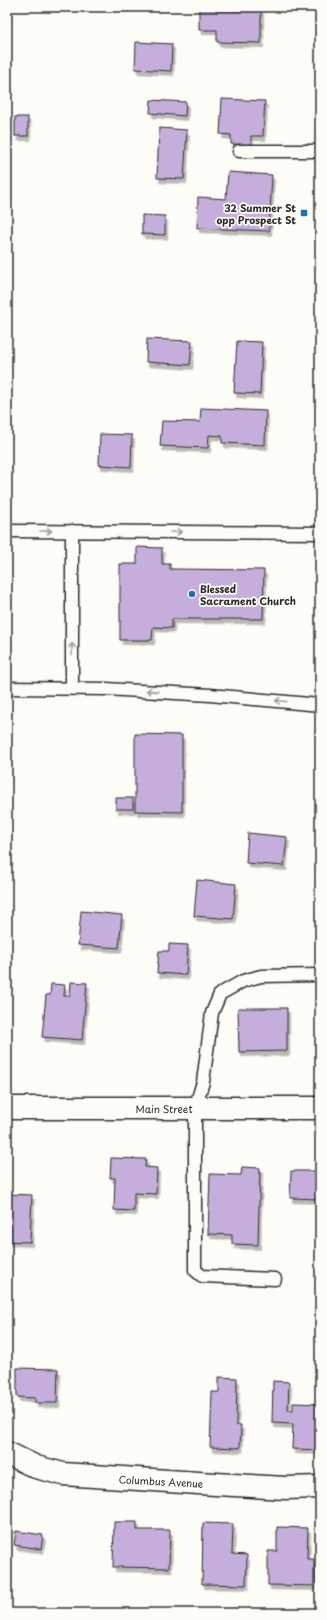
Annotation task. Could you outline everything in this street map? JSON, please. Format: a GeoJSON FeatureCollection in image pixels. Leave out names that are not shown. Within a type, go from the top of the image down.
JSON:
{"type":"FeatureCollection","features":[{"type":"Feature","properties":{"kind":"street","name":"Main Street"},"geometry":{"type":"LineString","coordinates":[[7,1108],[320,1108]]}},
{"type":"Feature","properties":{"kind":"street","name":"Columbus Avenue"},"geometry":{"type":"LineString","coordinates":[[7,1453],[36,1467],[63,1474],[198,1484],[286,1488],[320,1487]]}},
{"type":"Feature","properties":{"kind":"lane"},"geometry":{"type":"LineString","coordinates":[[238,151],[320,151]]}},
{"type":"Feature","properties":{"kind":"lane"},"geometry":{"type":"LineString","coordinates":[[7,531],[320,533]]}},
{"type":"Feature","properties":{"kind":"lane"},"geometry":{"type":"LineString","coordinates":[[72,531],[72,688]]}},
{"type":"Feature","properties":{"kind":"lane"},"geometry":{"type":"LineString","coordinates":[[7,688],[72,688],[194,694],[320,705]]}},
{"type":"Feature","properties":{"kind":"lane"},"geometry":{"type":"LineString","coordinates":[[275,1279],[202,1276],[195,1270],[195,1108],[203,1082],[212,1013],[220,994],[243,981],[261,976],[320,975]]}},
{"type":"Feature","properties":{"kind":"building"},"geometry":{"type":"Polygon","coordinates":[[[199,9],[261,9],[261,43],[217,42],[217,30],[199,30],[199,9]]]}},
{"type":"Feature","properties":{"kind":"building"},"geometry":{"type":"Polygon","coordinates":[[[136,42],[172,44],[171,71],[135,69],[136,42]]]}},
{"type":"Feature","properties":{"kind":"building"},"geometry":{"type":"Polygon","coordinates":[[[222,99],[265,101],[263,136],[251,136],[251,145],[231,144],[231,135],[220,134],[222,99]]]}},
{"type":"Feature","properties":{"kind":"building"},"geometry":{"type":"Polygon","coordinates":[[[151,100],[186,102],[185,116],[150,113],[151,100]]]}},
{"type":"Feature","properties":{"kind":"building"},"geometry":{"type":"Polygon","coordinates":[[[15,117],[28,117],[28,136],[15,136],[15,117]]]}},
{"type":"Feature","properties":{"kind":"building"},"geometry":{"type":"Polygon","coordinates":[[[159,128],[187,130],[184,179],[157,178],[159,128]]]}},
{"type":"Feature","properties":{"kind":"building"},"geometry":{"type":"Polygon","coordinates":[[[228,172],[272,175],[269,231],[197,228],[198,197],[226,199],[228,172]]]}},
{"type":"Feature","properties":{"kind":"building"},"geometry":{"type":"Polygon","coordinates":[[[142,215],[165,216],[165,235],[142,234],[142,215]]]}},
{"type":"Feature","properties":{"kind":"building"},"geometry":{"type":"Polygon","coordinates":[[[147,339],[192,341],[190,365],[146,362],[147,339]]]}},
{"type":"Feature","properties":{"kind":"building"},"geometry":{"type":"Polygon","coordinates":[[[237,341],[262,342],[260,394],[234,393],[237,341]]]}},
{"type":"Feature","properties":{"kind":"building"},"geometry":{"type":"Polygon","coordinates":[[[201,408],[266,411],[265,445],[222,443],[222,436],[209,435],[208,448],[160,446],[162,421],[200,422],[201,408]]]}},
{"type":"Feature","properties":{"kind":"building"},"geometry":{"type":"Polygon","coordinates":[[[100,434],[132,435],[131,467],[99,465],[100,434]]]}},
{"type":"Feature","properties":{"kind":"building","name":"Blessed Sacrament Church"},"geometry":{"type":"Polygon","coordinates":[[[137,547],[162,548],[162,564],[170,564],[170,569],[264,570],[263,619],[172,619],[172,628],[153,627],[152,640],[120,640],[120,564],[137,564],[137,547]]]}},
{"type":"Feature","properties":{"kind":"building"},"geometry":{"type":"Polygon","coordinates":[[[135,734],[182,735],[182,812],[135,811],[135,734]]]}},
{"type":"Feature","properties":{"kind":"building"},"geometry":{"type":"Polygon","coordinates":[[[116,798],[133,798],[133,809],[116,809],[116,798]]]}},
{"type":"Feature","properties":{"kind":"building"},"geometry":{"type":"Polygon","coordinates":[[[248,833],[287,837],[284,866],[246,863],[248,833]]]}},
{"type":"Feature","properties":{"kind":"building"},"geometry":{"type":"Polygon","coordinates":[[[197,880],[236,884],[233,919],[194,916],[197,880]]]}},
{"type":"Feature","properties":{"kind":"building"},"geometry":{"type":"Polygon","coordinates":[[[81,911],[122,915],[119,948],[78,945],[81,911]]]}},
{"type":"Feature","properties":{"kind":"building"},"geometry":{"type":"Polygon","coordinates":[[[169,944],[188,945],[186,975],[157,973],[159,951],[169,951],[169,944]]]}},
{"type":"Feature","properties":{"kind":"building"},"geometry":{"type":"Polygon","coordinates":[[[71,982],[87,983],[82,1040],[42,1037],[46,995],[50,995],[51,984],[65,985],[64,996],[70,996],[71,982]]]}},
{"type":"Feature","properties":{"kind":"building"},"geometry":{"type":"Polygon","coordinates":[[[238,1008],[287,1008],[287,1051],[239,1052],[238,1008]]]}},
{"type":"Feature","properties":{"kind":"building"},"geometry":{"type":"Polygon","coordinates":[[[111,1158],[146,1159],[145,1167],[157,1168],[156,1194],[134,1193],[134,1211],[114,1210],[115,1178],[110,1178],[111,1158]]]}},
{"type":"Feature","properties":{"kind":"building"},"geometry":{"type":"Polygon","coordinates":[[[242,1167],[260,1168],[258,1245],[232,1244],[232,1235],[208,1234],[210,1174],[241,1175],[242,1167]]]}},
{"type":"Feature","properties":{"kind":"building"},"geometry":{"type":"Polygon","coordinates":[[[291,1171],[320,1171],[320,1199],[290,1198],[291,1171]]]}},
{"type":"Feature","properties":{"kind":"building"},"geometry":{"type":"Polygon","coordinates":[[[7,1194],[32,1195],[30,1242],[7,1241],[7,1194]]]}},
{"type":"Feature","properties":{"kind":"building"},"geometry":{"type":"Polygon","coordinates":[[[17,1368],[58,1369],[57,1403],[35,1403],[35,1398],[17,1397],[17,1368]]]}},
{"type":"Feature","properties":{"kind":"building"},"geometry":{"type":"Polygon","coordinates":[[[219,1377],[237,1378],[236,1425],[241,1425],[240,1448],[210,1447],[212,1392],[219,1392],[219,1377]]]}},
{"type":"Feature","properties":{"kind":"building"},"geometry":{"type":"Polygon","coordinates":[[[273,1381],[289,1382],[288,1410],[293,1410],[293,1403],[320,1404],[320,1450],[292,1449],[293,1424],[272,1423],[273,1381]]]}},
{"type":"Feature","properties":{"kind":"building"},"geometry":{"type":"Polygon","coordinates":[[[114,1522],[137,1522],[137,1530],[170,1530],[169,1568],[113,1567],[114,1522]]]}},
{"type":"Feature","properties":{"kind":"building"},"geometry":{"type":"Polygon","coordinates":[[[203,1523],[233,1524],[232,1554],[247,1555],[246,1585],[202,1584],[203,1523]]]}},
{"type":"Feature","properties":{"kind":"building"},"geometry":{"type":"Polygon","coordinates":[[[277,1527],[308,1528],[307,1559],[314,1559],[314,1586],[268,1585],[268,1551],[277,1551],[277,1527]]]}},
{"type":"Feature","properties":{"kind":"building"},"geometry":{"type":"Polygon","coordinates":[[[16,1531],[43,1535],[41,1549],[14,1545],[16,1531]]]}},
{"type":"Feature","properties":{"kind":"place","name":"32 Summer St opp Prospect St"},"geometry":{"type":"Point","coordinates":[304,213]}},
{"type":"Feature","properties":{"kind":"place","name":"Blessed Sacrament Church"},"geometry":{"type":"Point","coordinates":[192,594]}}]}
